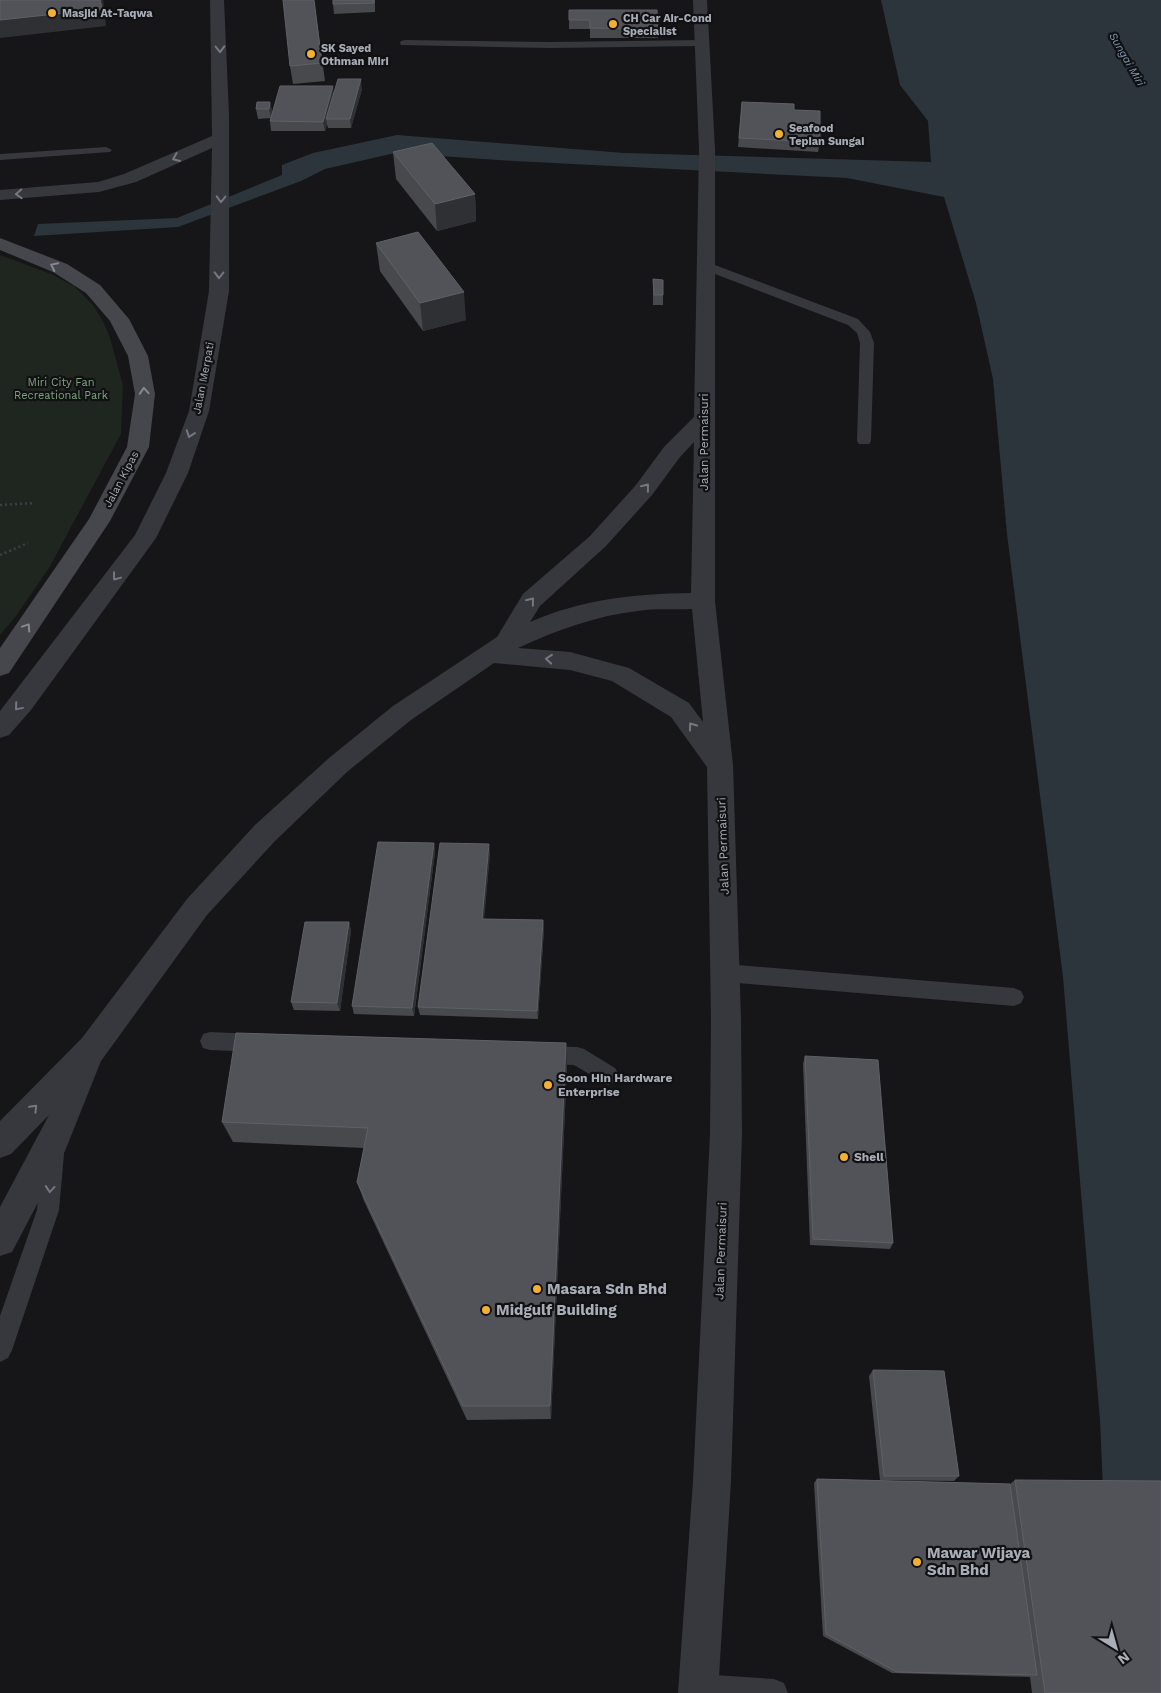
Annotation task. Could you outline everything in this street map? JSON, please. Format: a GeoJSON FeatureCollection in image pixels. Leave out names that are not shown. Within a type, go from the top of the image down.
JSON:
{"type":"FeatureCollection","features":[{"type":"Feature","properties":{"kind":"main road","name":"Jalan Kipas"},"geometry":{"type":"LineString","coordinates":[[0,243],[60,268],[93,289],[119,319],[138,356],[145,394],[138,447],[99,521],[0,667]]}},
{"type":"Feature","properties":{"kind":"street","name":"Jalan Merpati"},"geometry":{"type":"LineString","coordinates":[[0,728],[22,703],[145,538],[177,473],[199,411],[219,291],[222,173],[217,0]]}},
{"type":"Feature","properties":{"kind":"street","name":"Jalan Permaisuri"},"geometry":{"type":"LineString","coordinates":[[698,1690],[712,1481],[724,1163],[726,973],[720,766],[704,601],[707,149],[700,0]]}},
{"type":"Feature","properties":{"kind":"street"},"geometry":{"type":"LineString","coordinates":[[0,195],[22,195],[99,187],[130,178],[221,138]]}},
{"type":"Feature","properties":{"kind":"street"},"geometry":{"type":"LineString","coordinates":[[498,648],[531,600],[598,541],[644,490],[672,452],[704,419]]}},
{"type":"Feature","properties":{"kind":"street"},"geometry":{"type":"LineString","coordinates":[[0,1143],[93,1048],[197,907],[265,833],[338,766],[402,713],[498,648],[546,625],[588,611],[640,602],[704,601]]}},
{"type":"Feature","properties":{"kind":"street"},"geometry":{"type":"LineString","coordinates":[[498,648],[570,661],[620,674],[680,710],[720,766]]}},
{"type":"Feature","properties":{"kind":"street"},"geometry":{"type":"LineString","coordinates":[[0,1240],[54,1140],[93,1048]]}},
{"type":"Feature","properties":{"kind":"lane"},"geometry":{"type":"LineString","coordinates":[[405,44],[702,43]]}},
{"type":"Feature","properties":{"kind":"lane"},"geometry":{"type":"LineString","coordinates":[[0,157],[106,150]]}},
{"type":"Feature","properties":{"kind":"lane"},"geometry":{"type":"LineString","coordinates":[[707,266],[854,322],[863,332],[867,343],[864,441]]}},
{"type":"Feature","properties":{"kind":"lane"},"geometry":{"type":"LineString","coordinates":[[726,973],[1014,997]]}},
{"type":"Feature","properties":{"kind":"lane"},"geometry":{"type":"LineString","coordinates":[[210,1041],[279,1044]]}},
{"type":"Feature","properties":{"kind":"lane"},"geometry":{"type":"LineString","coordinates":[[517,1054],[577,1056],[608,1075]]}},
{"type":"Feature","properties":{"kind":"lane"},"geometry":{"type":"LineString","coordinates":[[0,1350],[48,1210],[54,1140]]}},
{"type":"Feature","properties":{"kind":"lane"},"geometry":{"type":"LineString","coordinates":[[698,1690],[774,1693]]}},
{"type":"Feature","properties":{"kind":"path"},"geometry":{"type":"LineString","coordinates":[[0,505],[35,503]]}},
{"type":"Feature","properties":{"kind":"path"},"geometry":{"type":"LineString","coordinates":[[0,555],[28,543]]}},
{"type":"Feature","properties":{"kind":"green space","name":"Miri City Fan Recreational Park"},"geometry":{"type":"Polygon","coordinates":[[[0,255],[51,274],[74,286],[93,305],[104,323],[110,338],[123,385],[121,434],[49,568],[16,616],[0,635],[0,255]]]}},
{"type":"Feature","properties":{"kind":"water","name":"Sungai Miri"},"geometry":{"type":"Polygon","coordinates":[[[881,0],[1161,0],[1161,1489],[1103,1489],[1100,1420],[1063,977],[1007,534],[993,379],[976,303],[944,197],[847,178],[395,153],[325,169],[301,181],[178,227],[34,236],[38,224],[177,218],[282,175],[282,165],[313,153],[397,135],[624,153],[931,162],[928,121],[900,85],[881,0]]]}},
{"type":"Feature","properties":{"kind":"building"},"geometry":{"type":"Polygon","coordinates":[[[0,0],[100,0],[102,9],[0,20],[0,0]]]}},
{"type":"Feature","properties":{"kind":"building"},"geometry":{"type":"Polygon","coordinates":[[[283,0],[314,0],[322,63],[290,66],[283,0]]]}},
{"type":"Feature","properties":{"kind":"building"},"geometry":{"type":"Polygon","coordinates":[[[333,0],[374,0],[374,3],[333,4],[333,0]]]}},
{"type":"Feature","properties":{"kind":"building"},"geometry":{"type":"Polygon","coordinates":[[[569,10],[657,10],[658,29],[590,28],[590,20],[569,20],[569,10]]]}},
{"type":"Feature","properties":{"kind":"building"},"geometry":{"type":"Polygon","coordinates":[[[338,79],[361,79],[350,119],[326,119],[338,79]]]}},
{"type":"Feature","properties":{"kind":"building"},"geometry":{"type":"Polygon","coordinates":[[[280,86],[333,86],[323,122],[270,121],[280,86]]]}},
{"type":"Feature","properties":{"kind":"building"},"geometry":{"type":"Polygon","coordinates":[[[257,102],[270,102],[269,109],[256,109],[257,102]]]}},
{"type":"Feature","properties":{"kind":"building","name":"Seafood Tepian Sungai"},"geometry":{"type":"Polygon","coordinates":[[[742,102],[794,104],[794,110],[820,111],[820,142],[739,138],[742,102]]]}},
{"type":"Feature","properties":{"kind":"building"},"geometry":{"type":"Polygon","coordinates":[[[432,143],[475,194],[435,204],[393,152],[432,143]]]}},
{"type":"Feature","properties":{"kind":"building"},"geometry":{"type":"Polygon","coordinates":[[[418,232],[464,292],[420,303],[376,243],[418,232]]]}},
{"type":"Feature","properties":{"kind":"building"},"geometry":{"type":"Polygon","coordinates":[[[653,279],[663,280],[663,295],[654,295],[653,279]]]}},
{"type":"Feature","properties":{"kind":"building"},"geometry":{"type":"Polygon","coordinates":[[[378,842],[434,843],[412,1008],[352,1006],[378,842]]]}},
{"type":"Feature","properties":{"kind":"building"},"geometry":{"type":"Polygon","coordinates":[[[440,843],[489,844],[482,919],[543,920],[537,1011],[418,1007],[440,843]]]}},
{"type":"Feature","properties":{"kind":"building"},"geometry":{"type":"Polygon","coordinates":[[[305,922],[349,922],[337,1003],[291,1002],[305,922]]]}},
{"type":"Feature","properties":{"kind":"building","name":"Midgulf Building"},"geometry":{"type":"Polygon","coordinates":[[[236,1033],[566,1043],[550,1406],[463,1406],[357,1182],[368,1128],[222,1122],[236,1033]]]}},
{"type":"Feature","properties":{"kind":"building","name":"Shell"},"geometry":{"type":"Polygon","coordinates":[[[805,1056],[878,1060],[893,1243],[813,1239],[805,1056]]]}},
{"type":"Feature","properties":{"kind":"building"},"geometry":{"type":"Polygon","coordinates":[[[873,1370],[944,1371],[959,1476],[884,1476],[873,1370]]]}},
{"type":"Feature","properties":{"kind":"building","name":"Mawar Wijaya Sdn Bhd"},"geometry":{"type":"Polygon","coordinates":[[[817,1479],[1010,1484],[1037,1675],[897,1672],[826,1634],[817,1479]]]}},
{"type":"Feature","properties":{"kind":"building"},"geometry":{"type":"Polygon","coordinates":[[[1015,1480],[1161,1481],[1161,1693],[1045,1693],[1015,1480]]]}},
{"type":"Feature","properties":{"kind":"place","name":"Masjid At-Taqwa"},"geometry":{"type":"Point","coordinates":[52,13]}},
{"type":"Feature","properties":{"kind":"place","name":"CH Car Air-Cond Specialist"},"geometry":{"type":"Point","coordinates":[613,24]}},
{"type":"Feature","properties":{"kind":"place","name":"SK Sayed Othman Miri"},"geometry":{"type":"Point","coordinates":[311,54]}},
{"type":"Feature","properties":{"kind":"place","name":"Seafood Tepian Sungai"},"geometry":{"type":"Point","coordinates":[779,134]}},
{"type":"Feature","properties":{"kind":"place","name":"Soon Hin Hardware Enterprise"},"geometry":{"type":"Point","coordinates":[548,1085]}},
{"type":"Feature","properties":{"kind":"place","name":"Shell"},"geometry":{"type":"Point","coordinates":[844,1157]}},
{"type":"Feature","properties":{"kind":"place","name":"Masara Sdn Bhd"},"geometry":{"type":"Point","coordinates":[537,1289]}},
{"type":"Feature","properties":{"kind":"place","name":"Midgulf Building"},"geometry":{"type":"Point","coordinates":[486,1310]}},
{"type":"Feature","properties":{"kind":"place","name":"Mawar Wijaya Sdn Bhd"},"geometry":{"type":"Point","coordinates":[917,1562]}}]}
